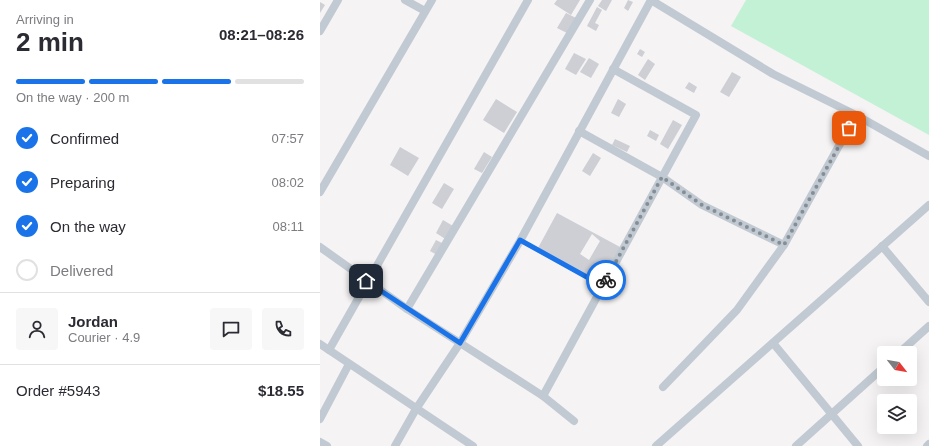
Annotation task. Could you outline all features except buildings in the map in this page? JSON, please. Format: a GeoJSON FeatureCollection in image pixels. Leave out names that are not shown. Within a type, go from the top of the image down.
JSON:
{"type":"FeatureCollection","features":[{"type":"Feature","properties":{"kind":"street"},"geometry":{"type":"LineString","coordinates":[[320,32],[338,0]]}},
{"type":"Feature","properties":{"kind":"street"},"geometry":{"type":"LineString","coordinates":[[405,0],[425,11]]}},
{"type":"Feature","properties":{"kind":"street"},"geometry":{"type":"LineString","coordinates":[[320,192],[432,0]]}},
{"type":"Feature","properties":{"kind":"street"},"geometry":{"type":"LineString","coordinates":[[329,350],[366,281],[528,0]]}},
{"type":"Feature","properties":{"kind":"street"},"geometry":{"type":"LineString","coordinates":[[407,308],[590,0]]}},
{"type":"Feature","properties":{"kind":"street"},"geometry":{"type":"LineString","coordinates":[[395,446],[416,409],[460,343],[520,240],[649,1],[773,74],[856,115],[929,156]]}},
{"type":"Feature","properties":{"kind":"street"},"geometry":{"type":"LineString","coordinates":[[543,396],[696,115],[613,69]]}},
{"type":"Feature","properties":{"kind":"street"},"geometry":{"type":"LineString","coordinates":[[663,386],[737,310],[784,245],[856,115]]}},
{"type":"Feature","properties":{"kind":"street"},"geometry":{"type":"LineString","coordinates":[[579,131],[662,177],[702,205],[784,245]]}},
{"type":"Feature","properties":{"kind":"street"},"geometry":{"type":"LineString","coordinates":[[656,446],[929,205]]}},
{"type":"Feature","properties":{"kind":"street"},"geometry":{"type":"LineString","coordinates":[[882,246],[929,302]]}},
{"type":"Feature","properties":{"kind":"street"},"geometry":{"type":"LineString","coordinates":[[320,247],[366,281],[543,396],[574,421]]}},
{"type":"Feature","properties":{"kind":"street"},"geometry":{"type":"LineString","coordinates":[[907,346],[929,326]]}},
{"type":"Feature","properties":{"kind":"street"},"geometry":{"type":"LineString","coordinates":[[773,343],[858,446]]}},
{"type":"Feature","properties":{"kind":"street"},"geometry":{"type":"LineString","coordinates":[[320,344],[473,446]]}},
{"type":"Feature","properties":{"kind":"street"},"geometry":{"type":"LineString","coordinates":[[320,419],[349,364]]}},
{"type":"Feature","properties":{"kind":"street"},"geometry":{"type":"LineString","coordinates":[[796,446],[877,373]]}},
{"type":"Feature","properties":{"kind":"street"},"geometry":{"type":"LineString","coordinates":[[320,442],[327,446]]}},
{"type":"Feature","properties":{"kind":"lane"},"geometry":{"type":"LineString","coordinates":[[520,240],[603,286]]}},
{"type":"Feature","properties":{"kind":"green space"},"geometry":{"type":"Polygon","coordinates":[[[746,0],[929,0],[929,135],[731,26],[746,0]]]}},
{"type":"Feature","properties":{"kind":"way so far"},"geometry":{"type":"LineString","coordinates":[[606,280],[662,177],[702,205],[784,245],[849,128]]}},
{"type":"Feature","properties":{"kind":"route"},"geometry":{"type":"LineString","coordinates":[[366,281],[460,343],[520,240],[603,286],[606,280]]}}]}
